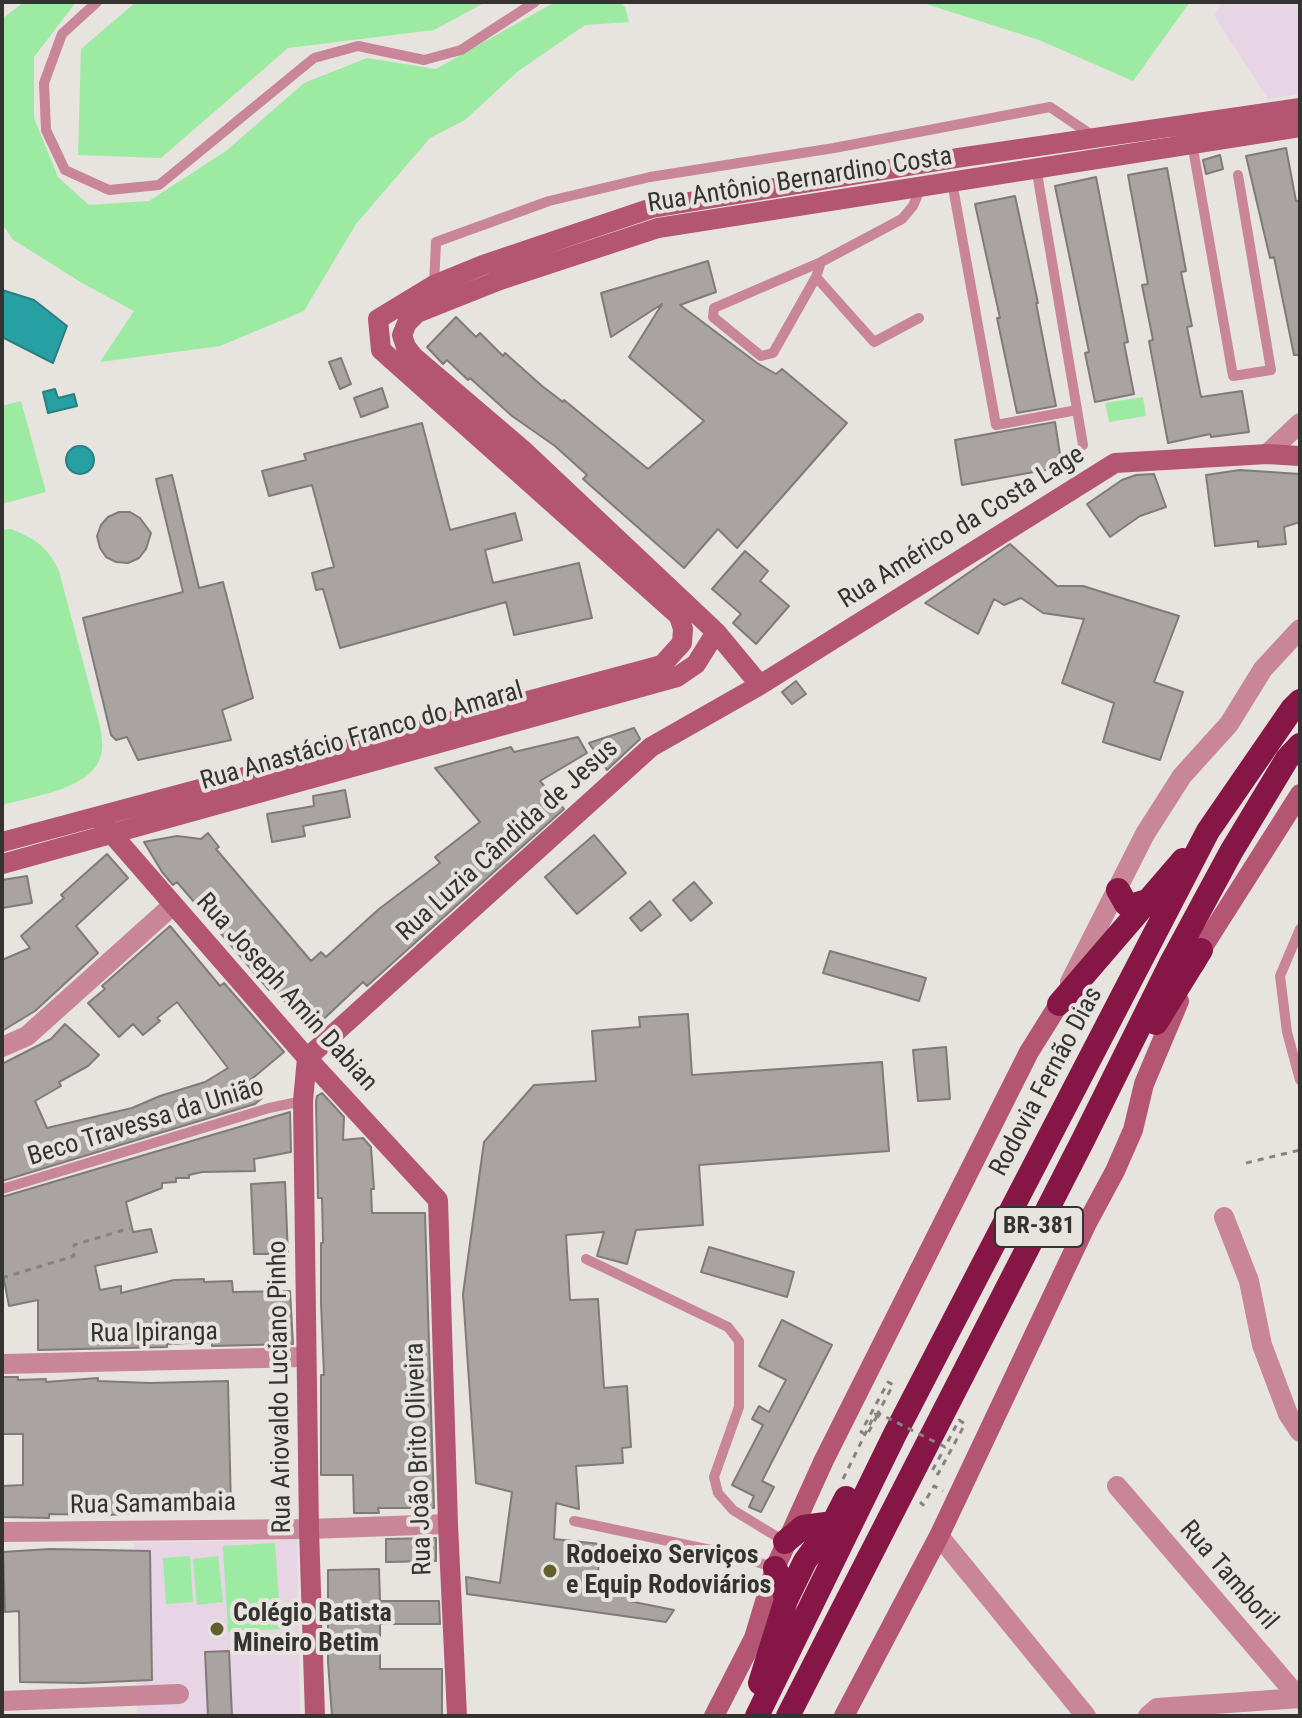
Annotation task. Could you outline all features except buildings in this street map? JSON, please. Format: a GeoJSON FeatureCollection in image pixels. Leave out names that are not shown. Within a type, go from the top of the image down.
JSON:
{"type":"FeatureCollection","features":[{"type":"Feature","properties":{"kind":"highway","name":"Rodovia Fernão Dias"},"geometry":{"type":"LineString","coordinates":[[755,1716],[890,1426],[1208,831],[1300,701]]}},
{"type":"Feature","properties":{"kind":"highway","name":"BR-381"},"geometry":{"type":"LineString","coordinates":[[788,1716],[935,1447],[1170,965],[1231,852],[1287,759],[1300,745]]}},
{"type":"Feature","properties":{"kind":"highway","name":"BR-381"},"geometry":{"type":"LineString","coordinates":[[1059,1004],[1208,831]]}},
{"type":"Feature","properties":{"kind":"highway"},"geometry":{"type":"LineString","coordinates":[[1118,890],[1126,904],[1147,901]]}},
{"type":"Feature","properties":{"kind":"highway"},"geometry":{"type":"LineString","coordinates":[[1083,1140],[1201,950]]}},
{"type":"Feature","properties":{"kind":"highway"},"geometry":{"type":"LineString","coordinates":[[755,1716],[759,1684],[786,1600],[805,1561],[833,1523],[871,1450],[890,1426]]}},
{"type":"Feature","properties":{"kind":"highway"},"geometry":{"type":"LineString","coordinates":[[785,1542],[803,1527],[833,1523]]}},
{"type":"Feature","properties":{"kind":"highway"},"geometry":{"type":"LineString","coordinates":[[775,1568],[786,1600]]}},
{"type":"Feature","properties":{"kind":"street","name":"Rua Antônio Bernardino Costa"},"geometry":{"type":"LineString","coordinates":[[679,616],[406,347],[402,335],[407,323],[417,313],[500,280],[658,228],[920,176],[1095,137],[1300,108]]}},
{"type":"Feature","properties":{"kind":"street","name":"Rua Antônio Bernardino Costa"},"geometry":{"type":"LineString","coordinates":[[760,685],[716,632],[516,457],[381,350],[378,319],[434,285],[483,265],[652,208],[920,176],[952,182],[1300,127]]}},
{"type":"Feature","properties":{"kind":"street"},"geometry":{"type":"LineString","coordinates":[[1267,454],[1300,423]]}},
{"type":"Feature","properties":{"kind":"street","name":"Rua Américo da Costa Lage"},"geometry":{"type":"LineString","coordinates":[[760,685],[1115,463],[1267,454],[1300,456]]}},
{"type":"Feature","properties":{"kind":"street","name":"Rua Anastácio Franco do Amaral"},"geometry":{"type":"LineString","coordinates":[[2,842],[662,665],[682,643],[683,629],[679,616]]}},
{"type":"Feature","properties":{"kind":"street"},"geometry":{"type":"LineString","coordinates":[[1059,1004],[1145,834],[1182,776],[1229,724],[1263,669],[1300,629]]}},
{"type":"Feature","properties":{"kind":"street","name":"Rua Anastácio Franco do Amaral"},"geometry":{"type":"LineString","coordinates":[[2,864],[677,677],[696,664],[716,632]]}},
{"type":"Feature","properties":{"kind":"street","name":"Rua Luzia Cândida de Jesus"},"geometry":{"type":"LineString","coordinates":[[307,1058],[651,747],[760,685]]}},
{"type":"Feature","properties":{"kind":"street","name":"BR-381"},"geometry":{"type":"LineString","coordinates":[[956,1499],[1133,1130],[1144,1084],[1201,950],[1300,794]]}},
{"type":"Feature","properties":{"kind":"street","name":"Rua Joseph Amin Dabian"},"geometry":{"type":"LineString","coordinates":[[98,818],[307,1058],[438,1200]]}},
{"type":"Feature","properties":{"kind":"street"},"geometry":{"type":"LineString","coordinates":[[2,1047],[27,1036],[173,905]]}},
{"type":"Feature","properties":{"kind":"street","name":"Rodovia Fernão Dias"},"geometry":{"type":"LineString","coordinates":[[714,1716],[754,1638],[785,1542],[867,1372],[1029,1052],[1059,1004]]}},
{"type":"Feature","properties":{"kind":"street","name":"Rua Ariovaldo Luciano Pinho"},"geometry":{"type":"LineString","coordinates":[[307,1058],[303,1101],[306,1357],[315,1716]]}},
{"type":"Feature","properties":{"kind":"street","name":"Rua João Brito Oliveira"},"geometry":{"type":"LineString","coordinates":[[438,1200],[457,1716]]}},
{"type":"Feature","properties":{"kind":"street"},"geometry":{"type":"LineString","coordinates":[[1224,1217],[1249,1281],[1262,1345],[1288,1414],[1300,1432]]}},
{"type":"Feature","properties":{"kind":"street","name":"Rua Ipiranga"},"geometry":{"type":"LineString","coordinates":[[2,1364],[306,1357]]}},
{"type":"Feature","properties":{"kind":"street","name":"Rua Tamboril"},"geometry":{"type":"LineString","coordinates":[[1117,1486],[1300,1698]]}},
{"type":"Feature","properties":{"kind":"street"},"geometry":{"type":"LineString","coordinates":[[848,1714],[956,1499]]}},
{"type":"Feature","properties":{"kind":"street","name":"Rua Samambaia"},"geometry":{"type":"LineString","coordinates":[[2,1532],[309,1529],[448,1524]]}},
{"type":"Feature","properties":{"kind":"street"},"geometry":{"type":"LineString","coordinates":[[939,1536],[1086,1716]]}},
{"type":"Feature","properties":{"kind":"street"},"geometry":{"type":"LineString","coordinates":[[2,1701],[179,1694]]}},
{"type":"Feature","properties":{"kind":"street"},"geometry":{"type":"LineString","coordinates":[[1148,1716],[1157,1708],[1300,1698]]}},
{"type":"Feature","properties":{"kind":"lane"},"geometry":{"type":"LineString","coordinates":[[97,2],[62,34],[44,83],[46,130],[65,170],[109,190],[159,185],[314,58],[358,46],[424,60],[461,50],[535,2]]}},
{"type":"Feature","properties":{"kind":"lane"},"geometry":{"type":"LineString","coordinates":[[434,285],[436,242],[549,201],[650,177],[834,148],[1050,107],[1095,137]]}},
{"type":"Feature","properties":{"kind":"lane"},"geometry":{"type":"LineString","coordinates":[[1192,143],[1233,376],[1271,370],[1238,175]]}},
{"type":"Feature","properties":{"kind":"lane"},"geometry":{"type":"LineString","coordinates":[[1036,167],[1083,445]]}},
{"type":"Feature","properties":{"kind":"lane"},"geometry":{"type":"LineString","coordinates":[[821,262],[816,277],[773,353],[767,357],[761,356],[713,317],[714,308],[821,262],[902,219],[913,206],[920,176]]}},
{"type":"Feature","properties":{"kind":"lane"},"geometry":{"type":"LineString","coordinates":[[952,182],[996,425],[1077,410]]}},
{"type":"Feature","properties":{"kind":"lane"},"geometry":{"type":"LineString","coordinates":[[816,277],[874,342],[919,318]]}},
{"type":"Feature","properties":{"kind":"lane"},"geometry":{"type":"LineString","coordinates":[[1300,929],[1280,976],[1287,1032],[1300,1080]]}},
{"type":"Feature","properties":{"kind":"lane","name":"Beco Travessa da União"},"geometry":{"type":"LineString","coordinates":[[2,1189],[269,1108],[303,1101]]}},
{"type":"Feature","properties":{"kind":"lane"},"geometry":{"type":"LineString","coordinates":[[586,1259],[728,1327],[739,1341],[739,1407],[714,1477],[718,1493],[733,1510],[785,1542]]}},
{"type":"Feature","properties":{"kind":"lane"},"geometry":{"type":"LineString","coordinates":[[574,1521],[739,1556],[775,1568]]}},
{"type":"Feature","properties":{"kind":"path"},"geometry":{"type":"LineString","coordinates":[[1246,1163],[1300,1150]]}},
{"type":"Feature","properties":{"kind":"path"},"geometry":{"type":"LineString","coordinates":[[2,1278],[74,1256],[74,1245],[130,1228]]}},
{"type":"Feature","properties":{"kind":"path"},"geometry":{"type":"LineString","coordinates":[[838,1487],[875,1414],[890,1426],[867,1435],[861,1432],[888,1382],[893,1385],[878,1413],[945,1447],[959,1420],[965,1424],[938,1474],[932,1471],[935,1447],[946,1452],[920,1502],[923,1505],[934,1486],[956,1499]]}},
{"type":"Feature","properties":{"kind":"shaded area"},"geometry":{"type":"Polygon","coordinates":[[[1222,2],[1300,2],[1300,94],[1268,99],[1214,15],[1222,2]]]}},
{"type":"Feature","properties":{"kind":"shaded area","name":"Colégio Batista Mineiro Betim"},"geometry":{"type":"Polygon","coordinates":[[[297,1540],[300,1716],[137,1716],[134,1543],[297,1540]]]}},
{"type":"Feature","properties":{"kind":"green space"},"geometry":{"type":"Polygon","coordinates":[[[24,2],[76,2],[34,57],[34,118],[58,177],[89,205],[149,201],[226,151],[304,83],[367,58],[436,69],[555,2],[620,2],[625,7],[629,22],[585,25],[517,72],[465,120],[430,138],[356,224],[304,311],[220,346],[100,362],[134,311],[12,239],[2,223],[2,19],[24,2]]]}},
{"type":"Feature","properties":{"kind":"green space"},"geometry":{"type":"Polygon","coordinates":[[[136,2],[486,2],[434,30],[288,48],[161,158],[78,155],[81,49],[136,2]]]}},
{"type":"Feature","properties":{"kind":"green space"},"geometry":{"type":"Polygon","coordinates":[[[920,2],[1190,2],[1133,81],[1039,40],[920,2]]]}},
{"type":"Feature","properties":{"kind":"green space"},"geometry":{"type":"Polygon","coordinates":[[[1143,397],[1146,416],[1109,422],[1105,403],[1143,397]]]}},
{"type":"Feature","properties":{"kind":"green space"},"geometry":{"type":"Polygon","coordinates":[[[21,401],[46,492],[2,504],[2,406],[21,401]]]}},
{"type":"Feature","properties":{"kind":"green space"},"geometry":{"type":"Polygon","coordinates":[[[11,529],[40,545],[59,571],[101,730],[102,747],[98,763],[77,782],[2,805],[2,530],[11,529]]]}},
{"type":"Feature","properties":{"kind":"green space"},"geometry":{"type":"Polygon","coordinates":[[[275,1543],[281,1629],[228,1632],[223,1546],[275,1543]]]}},
{"type":"Feature","properties":{"kind":"green space"},"geometry":{"type":"Polygon","coordinates":[[[190,1556],[193,1602],[166,1604],[163,1558],[190,1556]]]}},
{"type":"Feature","properties":{"kind":"green space"},"geometry":{"type":"Polygon","coordinates":[[[218,1556],[223,1602],[197,1605],[193,1559],[218,1556]]]}},
{"type":"Feature","properties":{"kind":"water"},"geometry":{"type":"Polygon","coordinates":[[[2,290],[34,300],[67,326],[53,363],[2,337],[2,290]]]}},
{"type":"Feature","properties":{"kind":"water"},"geometry":{"type":"Polygon","coordinates":[[[55,389],[58,398],[74,394],[77,406],[48,413],[43,392],[55,389]]]}},
{"type":"Feature","properties":{"kind":"water"},"geometry":{"type":"Polygon","coordinates":[[[80,446],[90,450],[94,460],[90,470],[80,474],[70,470],[66,460],[70,450],[80,446]]]}},
{"type":"Feature","properties":{"kind":"place","name":"Rodoeixo Serviços e Equip Rodoviários"},"geometry":{"type":"Point","coordinates":[550,1571]}},
{"type":"Feature","properties":{"kind":"place","name":"Colégio Batista Mineiro Betim"},"geometry":{"type":"Point","coordinates":[217,1629]}}]}
